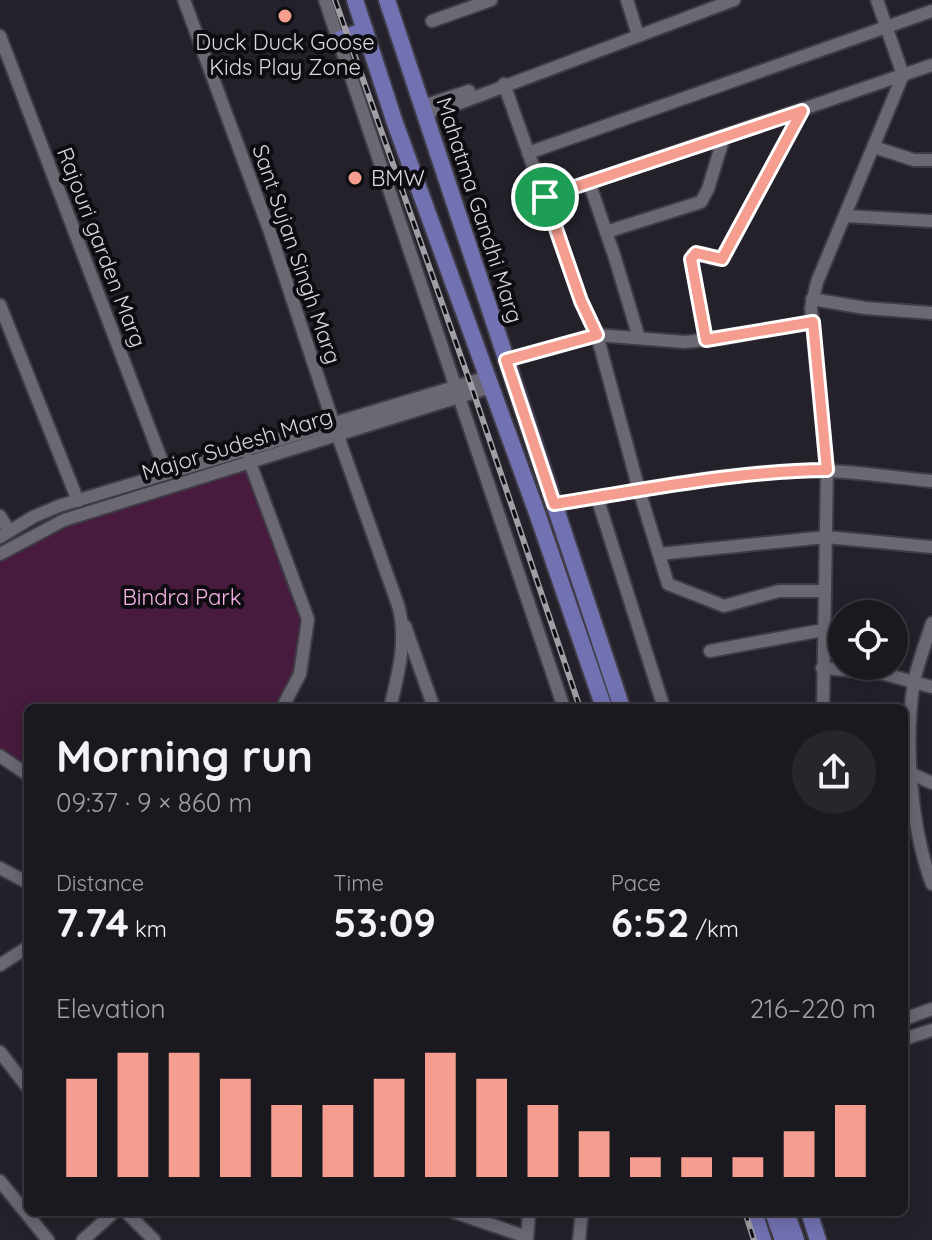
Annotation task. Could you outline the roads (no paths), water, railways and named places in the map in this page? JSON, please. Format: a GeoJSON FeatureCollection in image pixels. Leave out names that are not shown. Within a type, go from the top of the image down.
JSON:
{"type":"FeatureCollection","features":[{"type":"Feature","properties":{"kind":"main road","name":"Mahatma Gandhi Marg"},"geometry":{"type":"LineString","coordinates":[[355,0],[395,123],[603,704]]}},
{"type":"Feature","properties":{"kind":"main road","name":"Mahatma Gandhi Marg"},"geometry":{"type":"LineString","coordinates":[[387,0],[621,704]]}},
{"type":"Feature","properties":{"kind":"main road"},"geometry":{"type":"LineString","coordinates":[[338,40],[365,30]]}},
{"type":"Feature","properties":{"kind":"main road"},"geometry":{"type":"LineString","coordinates":[[755,1216],[763,1240]]}},
{"type":"Feature","properties":{"kind":"main road"},"geometry":{"type":"LineString","coordinates":[[774,1216],[783,1240]]}},
{"type":"Feature","properties":{"kind":"main road"},"geometry":{"type":"LineString","coordinates":[[787,1216],[796,1240]]}},
{"type":"Feature","properties":{"kind":"main road"},"geometry":{"type":"LineString","coordinates":[[810,1216],[818,1240]]}},
{"type":"Feature","properties":{"kind":"street","name":"Sant Sujan Singh Marg"},"geometry":{"type":"LineString","coordinates":[[184,0],[270,232],[402,619],[400,667],[391,704]]}},
{"type":"Feature","properties":{"kind":"street"},"geometry":{"type":"LineString","coordinates":[[325,0],[563,704]]}},
{"type":"Feature","properties":{"kind":"street"},"geometry":{"type":"LineString","coordinates":[[432,21],[491,0]]}},
{"type":"Feature","properties":{"kind":"street"},"geometry":{"type":"LineString","coordinates":[[627,0],[638,33]]}},
{"type":"Feature","properties":{"kind":"street"},"geometry":{"type":"LineString","coordinates":[[423,110],[452,106],[717,0]]}},
{"type":"Feature","properties":{"kind":"street"},"geometry":{"type":"LineString","coordinates":[[423,110],[734,0]]}},
{"type":"Feature","properties":{"kind":"street"},"geometry":{"type":"LineString","coordinates":[[823,704],[827,470],[812,299],[903,75],[877,0]]}},
{"type":"Feature","properties":{"kind":"street"},"geometry":{"type":"LineString","coordinates":[[528,153],[932,11]]}},
{"type":"Feature","properties":{"kind":"street","name":"Rajouri garden Marg"},"geometry":{"type":"LineString","coordinates":[[0,36],[166,472]]}},
{"type":"Feature","properties":{"kind":"street"},"geometry":{"type":"LineString","coordinates":[[545,197],[932,65]]}},
{"type":"Feature","properties":{"kind":"street"},"geometry":{"type":"LineString","coordinates":[[504,84],[581,301],[597,335],[668,584],[724,606],[779,591],[824,591]]}},
{"type":"Feature","properties":{"kind":"street"},"geometry":{"type":"LineString","coordinates":[[706,340],[692,265],[693,255],[701,253],[722,259],[802,111]]}},
{"type":"Feature","properties":{"kind":"street"},"geometry":{"type":"LineString","coordinates":[[606,232],[701,202],[724,137]]}},
{"type":"Feature","properties":{"kind":"street"},"geometry":{"type":"LineString","coordinates":[[874,147],[914,160],[932,160]]}},
{"type":"Feature","properties":{"kind":"street"},"geometry":{"type":"LineString","coordinates":[[589,182],[639,338]]}},
{"type":"Feature","properties":{"kind":"street"},"geometry":{"type":"LineString","coordinates":[[846,216],[932,221]]}},
{"type":"Feature","properties":{"kind":"street"},"geometry":{"type":"LineString","coordinates":[[812,299],[865,308],[932,313]]}},
{"type":"Feature","properties":{"kind":"street"},"geometry":{"type":"LineString","coordinates":[[0,305],[78,501]]}},
{"type":"Feature","properties":{"kind":"street"},"geometry":{"type":"LineString","coordinates":[[506,360],[597,335],[685,342],[813,322]]}},
{"type":"Feature","properties":{"kind":"street","name":"Major Sudesh Marg"},"geometry":{"type":"LineString","coordinates":[[5,534],[45,511],[166,472],[490,382]]}},
{"type":"Feature","properties":{"kind":"street","name":"Major Sudesh Marg"},"geometry":{"type":"LineString","coordinates":[[0,554],[52,524],[249,460],[335,427]]}},
{"type":"Feature","properties":{"kind":"street"},"geometry":{"type":"LineString","coordinates":[[249,460],[308,619],[300,674],[284,704]]}},
{"type":"Feature","properties":{"kind":"street"},"geometry":{"type":"LineString","coordinates":[[554,504],[759,474],[827,470],[932,481]]}},
{"type":"Feature","properties":{"kind":"street"},"geometry":{"type":"LineString","coordinates":[[597,497],[663,704]]}},
{"type":"Feature","properties":{"kind":"street"},"geometry":{"type":"LineString","coordinates":[[45,511],[52,524]]}},
{"type":"Feature","properties":{"kind":"street"},"geometry":{"type":"LineString","coordinates":[[0,516],[5,534]]}},
{"type":"Feature","properties":{"kind":"street"},"geometry":{"type":"LineString","coordinates":[[659,554],[826,537],[932,547]]}},
{"type":"Feature","properties":{"kind":"street"},"geometry":{"type":"LineString","coordinates":[[402,619],[433,704]]}},
{"type":"Feature","properties":{"kind":"street"},"geometry":{"type":"LineString","coordinates":[[932,623],[915,681],[909,740],[920,843],[932,884]]}},
{"type":"Feature","properties":{"kind":"street"},"geometry":{"type":"LineString","coordinates":[[710,651],[823,630]]}},
{"type":"Feature","properties":{"kind":"street"},"geometry":{"type":"LineString","coordinates":[[822,668],[869,672],[932,687]]}},
{"type":"Feature","properties":{"kind":"street"},"geometry":{"type":"LineString","coordinates":[[0,756],[24,772]]}},
{"type":"Feature","properties":{"kind":"street"},"geometry":{"type":"LineString","coordinates":[[912,774],[932,783]]}},
{"type":"Feature","properties":{"kind":"street"},"geometry":{"type":"LineString","coordinates":[[0,868],[24,881]]}},
{"type":"Feature","properties":{"kind":"street"},"geometry":{"type":"LineString","coordinates":[[0,965],[24,950]]}},
{"type":"Feature","properties":{"kind":"street"},"geometry":{"type":"LineString","coordinates":[[908,1018],[932,1009]]}},
{"type":"Feature","properties":{"kind":"street"},"geometry":{"type":"LineString","coordinates":[[908,1038],[932,1030]]}},
{"type":"Feature","properties":{"kind":"street"},"geometry":{"type":"LineString","coordinates":[[0,1052],[24,1083]]}},
{"type":"Feature","properties":{"kind":"street"},"geometry":{"type":"LineString","coordinates":[[0,1181],[24,1210]]}},
{"type":"Feature","properties":{"kind":"street"},"geometry":{"type":"LineString","coordinates":[[0,1204],[14,1197]]}},
{"type":"Feature","properties":{"kind":"street"},"geometry":{"type":"LineString","coordinates":[[29,1216],[48,1240]]}},
{"type":"Feature","properties":{"kind":"street"},"geometry":{"type":"LineString","coordinates":[[83,1240],[110,1216]]}},
{"type":"Feature","properties":{"kind":"street"},"geometry":{"type":"LineString","coordinates":[[130,1216],[154,1240]]}},
{"type":"Feature","properties":{"kind":"street"},"geometry":{"type":"LineString","coordinates":[[465,1216],[527,1238],[529,1216]]}},
{"type":"Feature","properties":{"kind":"street"},"geometry":{"type":"LineString","coordinates":[[579,1240],[582,1216]]}},
{"type":"Feature","properties":{"kind":"railway"},"geometry":{"type":"LineString","coordinates":[[335,0],[472,388],[579,704]]}},
{"type":"Feature","properties":{"kind":"railway"},"geometry":{"type":"LineString","coordinates":[[746,1216],[754,1240]]}},
{"type":"Feature","properties":{"kind":"place","name":"Duck Duck Goose Kids Play Zone"},"geometry":{"type":"Point","coordinates":[285,16]}},
{"type":"Feature","properties":{"kind":"place","name":"BMW"},"geometry":{"type":"Point","coordinates":[355,178]}},
{"type":"Feature","properties":{"kind":"park label","name":"Bindra Park"},"geometry":{"type":"Point","coordinates":[182,597]}}]}
